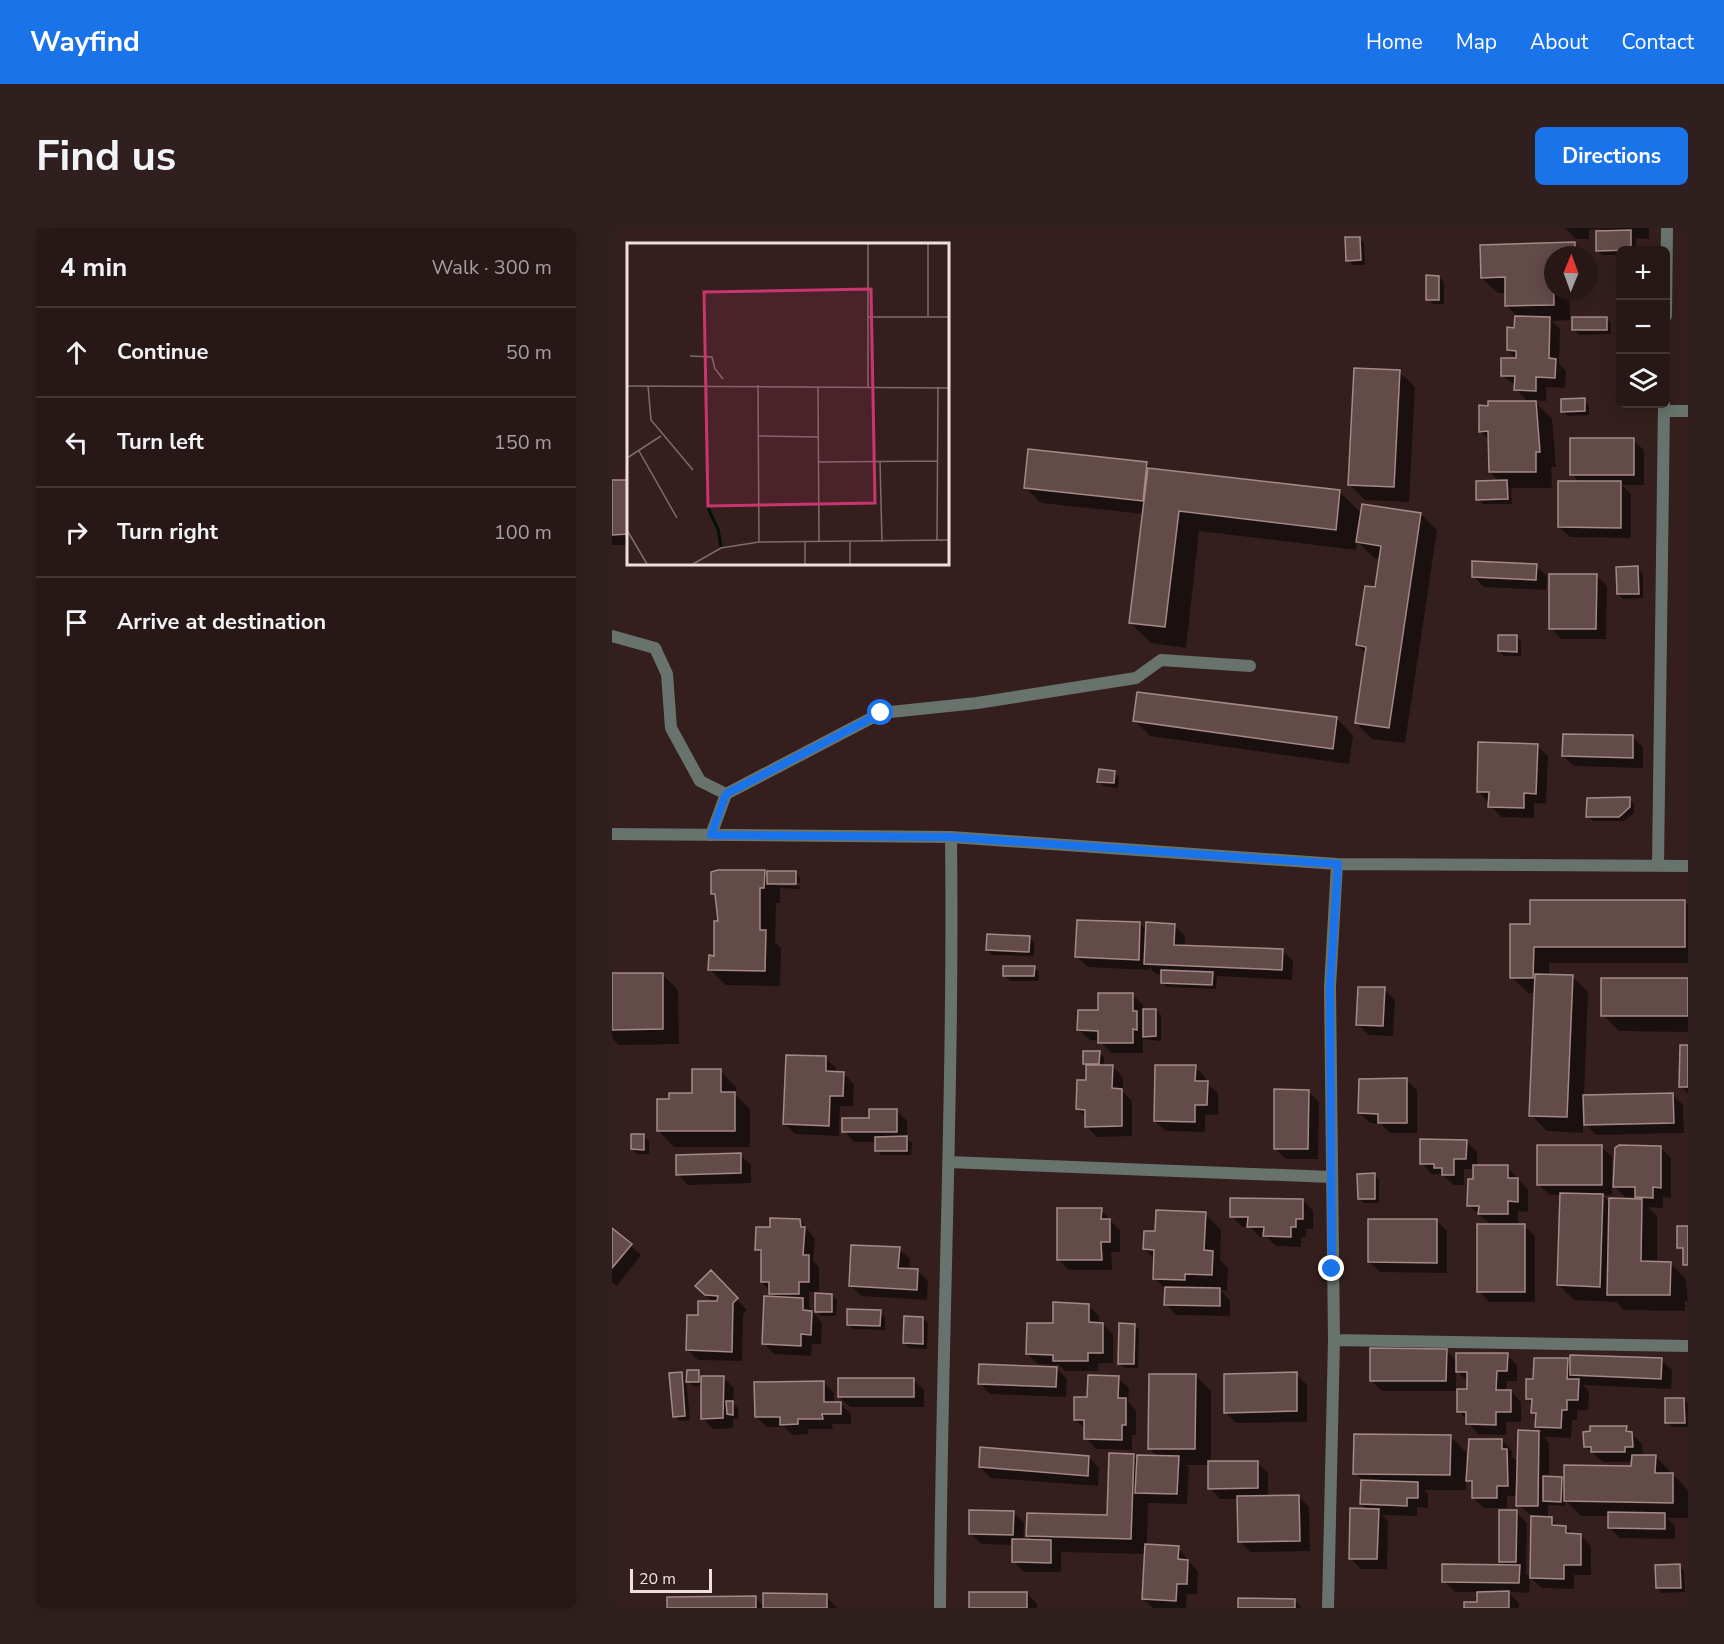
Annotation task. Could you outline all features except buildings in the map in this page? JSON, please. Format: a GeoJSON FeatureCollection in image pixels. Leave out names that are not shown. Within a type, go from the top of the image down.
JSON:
{"type":"FeatureCollection","features":[{"type":"Feature","properties":{"kind":"street"},"geometry":{"type":"LineString","coordinates":[[1665,300],[1667,228]]}},
{"type":"Feature","properties":{"kind":"street"},"geometry":{"type":"LineString","coordinates":[[1658,866],[1664,408]]}},
{"type":"Feature","properties":{"kind":"street"},"geometry":{"type":"LineString","coordinates":[[1670,408],[1688,411]]}},
{"type":"Feature","properties":{"kind":"street"},"geometry":{"type":"LineString","coordinates":[[612,636],[655,648],[667,674],[671,728],[700,781],[726,794]]}},
{"type":"Feature","properties":{"kind":"street"},"geometry":{"type":"LineString","coordinates":[[711,835],[726,794],[881,713],[977,703],[1136,678],[1161,660],[1250,666]]}},
{"type":"Feature","properties":{"kind":"street"},"geometry":{"type":"LineString","coordinates":[[612,834],[951,837],[1338,864],[1688,866]]}},
{"type":"Feature","properties":{"kind":"street"},"geometry":{"type":"LineString","coordinates":[[940,1608],[940,1450],[949,1162],[951,837]]}},
{"type":"Feature","properties":{"kind":"street"},"geometry":{"type":"LineString","coordinates":[[1328,1608],[1334,1340],[1330,987],[1338,864]]}},
{"type":"Feature","properties":{"kind":"street"},"geometry":{"type":"LineString","coordinates":[[949,1162],[1331,1177]]}},
{"type":"Feature","properties":{"kind":"street"},"geometry":{"type":"LineString","coordinates":[[1334,1340],[1688,1346]]}},
{"type":"Feature","properties":{"kind":"route"},"geometry":{"type":"LineString","coordinates":[[881,713],[801,752],[726,794],[711,835],[951,837],[1338,864],[1330,987],[1332,1269]]}}]}
